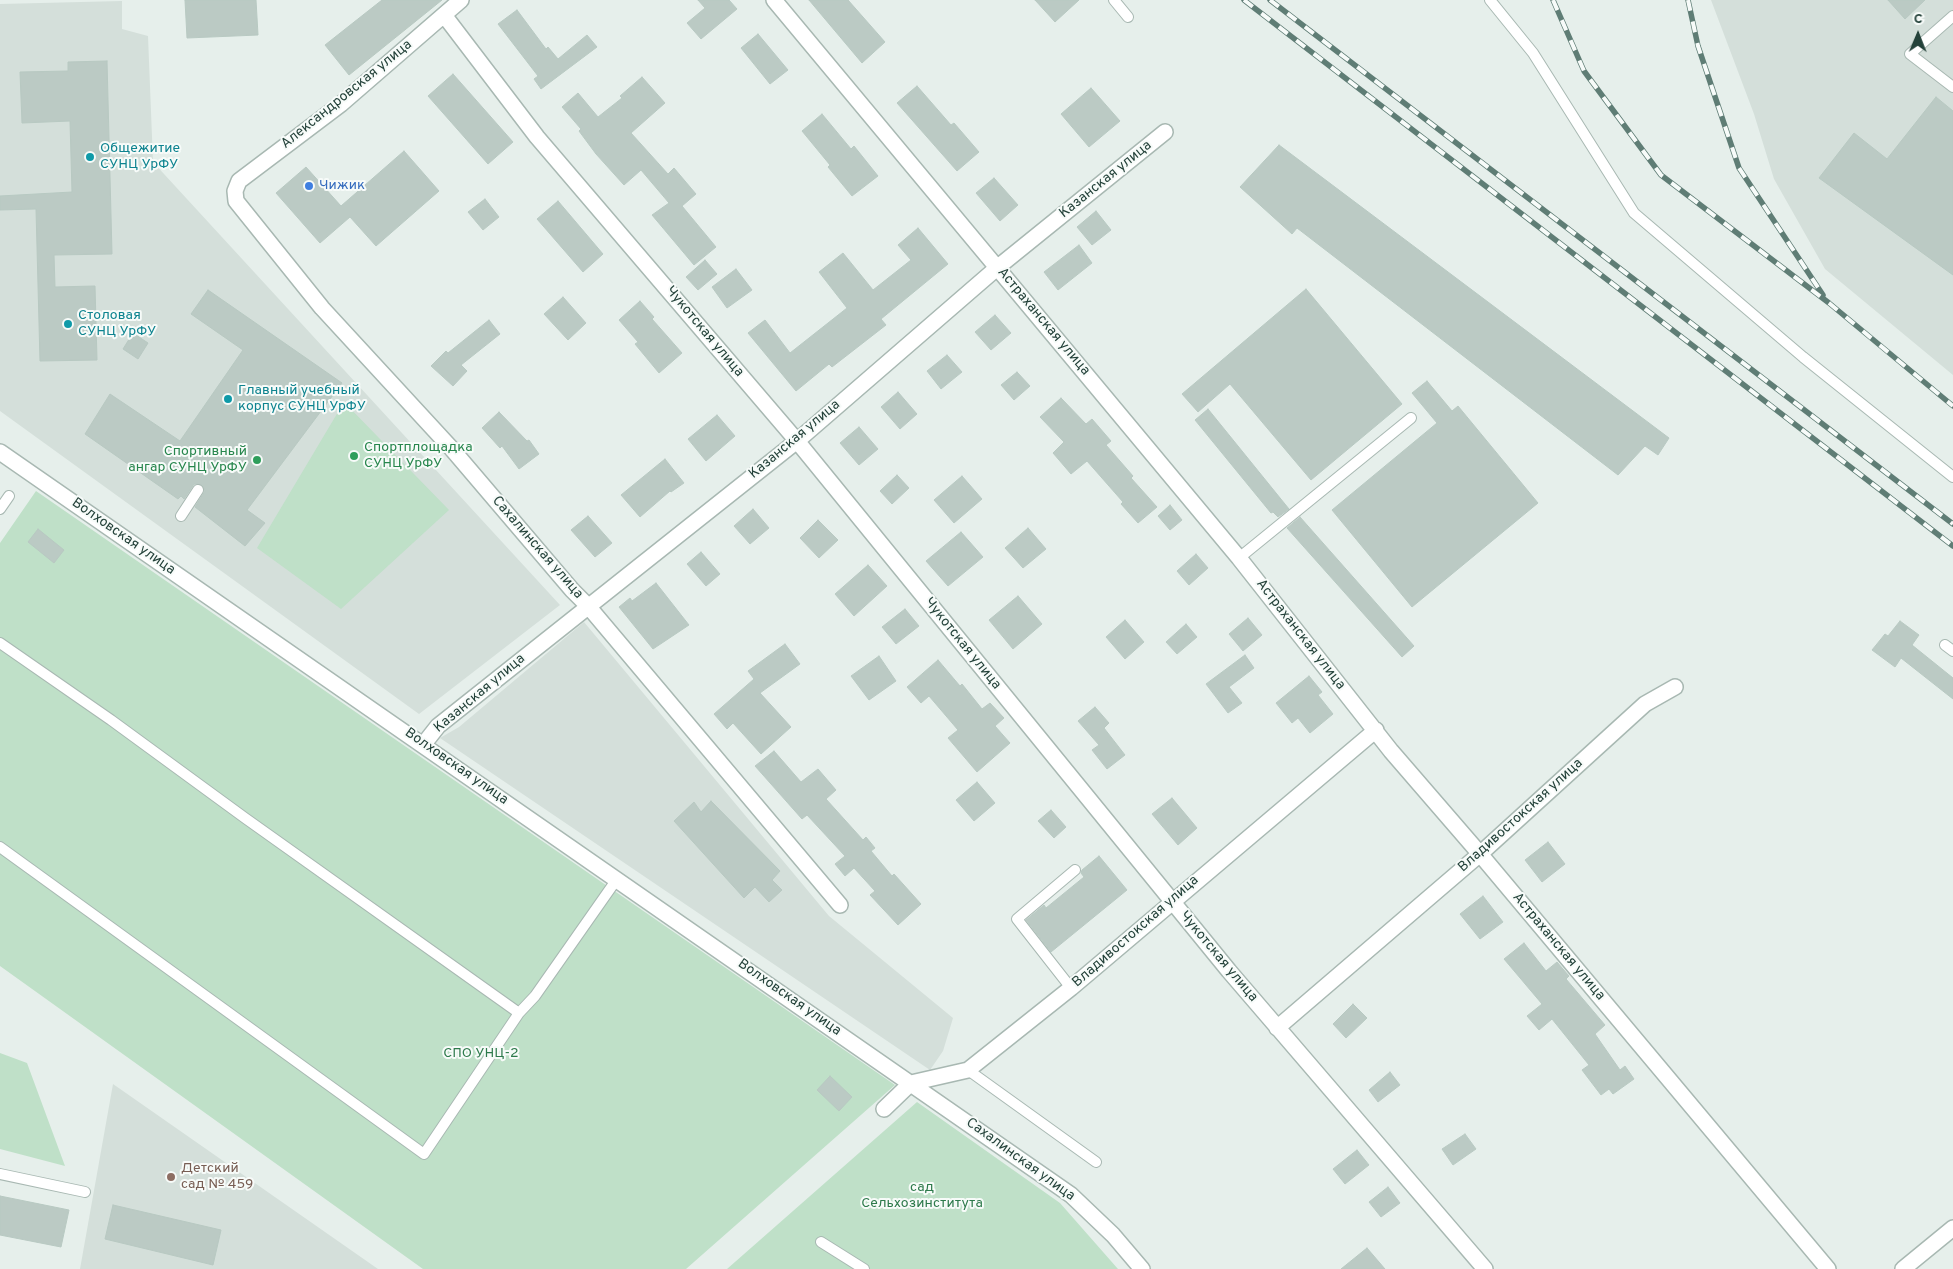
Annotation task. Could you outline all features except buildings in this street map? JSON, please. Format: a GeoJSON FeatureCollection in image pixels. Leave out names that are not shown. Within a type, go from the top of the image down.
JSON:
{"type":"FeatureCollection","features":[{"type":"Feature","properties":{"kind":"street","name":"Александровская улица"},"geometry":{"type":"LineString","coordinates":[[235,191],[239,181],[341,104],[461,0]]}},
{"type":"Feature","properties":{"kind":"street","name":"Астраханская улица"},"geometry":{"type":"LineString","coordinates":[[774,0],[1239,558],[1391,751],[1480,854],[1828,1269]]}},
{"type":"Feature","properties":{"kind":"street","name":"Чукотская улица"},"geometry":{"type":"LineString","coordinates":[[444,15],[537,137],[796,441],[1277,1028],[1486,1269]]}},
{"type":"Feature","properties":{"kind":"street","name":"Казанская улица"},"geometry":{"type":"LineString","coordinates":[[423,745],[438,726],[796,441],[998,267],[1165,132]]}},
{"type":"Feature","properties":{"kind":"street","name":"Сахалинская улица"},"geometry":{"type":"LineString","coordinates":[[235,191],[236,201],[322,308],[451,448],[572,590],[588,606],[840,905]]}},
{"type":"Feature","properties":{"kind":"street","name":"Волховская улица"},"geometry":{"type":"LineString","coordinates":[[0,452],[911,1083]]}},
{"type":"Feature","properties":{"kind":"street","name":"Владивостокская улица"},"geometry":{"type":"LineString","coordinates":[[1277,1028],[1480,854],[1645,704],[1675,687]]}},
{"type":"Feature","properties":{"kind":"street","name":"Владивостокская улица"},"geometry":{"type":"LineString","coordinates":[[911,1083],[968,1070],[1070,988],[1376,730]]}},
{"type":"Feature","properties":{"kind":"street","name":"Сахалинская улица"},"geometry":{"type":"LineString","coordinates":[[911,1083],[1071,1195],[1113,1235],[1142,1269]]}},
{"type":"Feature","properties":{"kind":"street"},"geometry":{"type":"LineString","coordinates":[[884,1109],[911,1083]]}},
{"type":"Feature","properties":{"kind":"street"},"geometry":{"type":"LineString","coordinates":[[1903,1269],[1953,1228]]}},
{"type":"Feature","properties":{"kind":"lane"},"geometry":{"type":"LineString","coordinates":[[1114,0],[1128,17]]}},
{"type":"Feature","properties":{"kind":"lane"},"geometry":{"type":"LineString","coordinates":[[1490,0],[1533,53],[1634,214],[1803,357],[1953,477]]}},
{"type":"Feature","properties":{"kind":"lane"},"geometry":{"type":"LineString","coordinates":[[1953,16],[1910,54],[1953,87]]}},
{"type":"Feature","properties":{"kind":"lane"},"geometry":{"type":"LineString","coordinates":[[1239,558],[1411,418]]}},
{"type":"Feature","properties":{"kind":"lane"},"geometry":{"type":"LineString","coordinates":[[181,516],[198,490]]}},
{"type":"Feature","properties":{"kind":"lane"},"geometry":{"type":"LineString","coordinates":[[0,508],[9,496]]}},
{"type":"Feature","properties":{"kind":"lane"},"geometry":{"type":"LineString","coordinates":[[0,643],[111,720],[253,824],[519,1013]]}},
{"type":"Feature","properties":{"kind":"lane"},"geometry":{"type":"LineString","coordinates":[[0,847],[424,1154],[519,1013],[535,996],[618,879]]}},
{"type":"Feature","properties":{"kind":"lane"},"geometry":{"type":"LineString","coordinates":[[1070,988],[1017,919],[1075,870]]}},
{"type":"Feature","properties":{"kind":"lane"},"geometry":{"type":"LineString","coordinates":[[968,1070],[1096,1162]]}},
{"type":"Feature","properties":{"kind":"lane"},"geometry":{"type":"LineString","coordinates":[[0,1174],[85,1192]]}},
{"type":"Feature","properties":{"kind":"lane"},"geometry":{"type":"LineString","coordinates":[[821,1242],[864,1269]]}},
{"type":"Feature","properties":{"kind":"shaded area"},"geometry":{"type":"Polygon","coordinates":[[[1711,0],[1953,0],[1953,375],[1825,269],[1774,179],[1754,114],[1711,0]]]}},
{"type":"Feature","properties":{"kind":"shaded area"},"geometry":{"type":"Polygon","coordinates":[[[122,1],[122,29],[148,36],[153,162],[560,605],[419,714],[0,411],[0,4],[122,1]]]}},
{"type":"Feature","properties":{"kind":"shaded area"},"geometry":{"type":"Polygon","coordinates":[[[584,622],[829,916],[953,1018],[943,1051],[930,1070],[440,738],[459,727],[584,622]]]}},
{"type":"Feature","properties":{"kind":"shaded area","name":"Детский сад № 459"},"geometry":{"type":"Polygon","coordinates":[[[113,1084],[378,1269],[80,1269],[113,1084]]]}},
{"type":"Feature","properties":{"kind":"green space","name":"Спортплощадка СУНЦ УрФУ"},"geometry":{"type":"Polygon","coordinates":[[[344,402],[449,510],[341,609],[257,548],[344,402]]]}},
{"type":"Feature","properties":{"kind":"green space","name":"СПО УНЦ-2"},"geometry":{"type":"Polygon","coordinates":[[[36,491],[895,1085],[686,1269],[423,1269],[0,966],[0,543],[36,491]]]}},
{"type":"Feature","properties":{"kind":"green space"},"geometry":{"type":"Polygon","coordinates":[[[0,1053],[27,1063],[65,1166],[0,1149],[0,1053]]]}},
{"type":"Feature","properties":{"kind":"green space","name":"сад Сельхозинститута"},"geometry":{"type":"Polygon","coordinates":[[[917,1102],[1060,1203],[1118,1269],[727,1269],[917,1102]]]}},
{"type":"Feature","properties":{"kind":"railway"},"geometry":{"type":"LineString","coordinates":[[1244,0],[1953,546]]}},
{"type":"Feature","properties":{"kind":"railway"},"geometry":{"type":"LineString","coordinates":[[1270,0],[1953,524]]}},
{"type":"Feature","properties":{"kind":"railway"},"geometry":{"type":"LineString","coordinates":[[1553,0],[1584,71],[1661,175],[1829,303],[1953,406]]}},
{"type":"Feature","properties":{"kind":"railway"},"geometry":{"type":"LineString","coordinates":[[1688,0],[1698,46],[1739,168],[1823,295]]}},
{"type":"Feature","properties":{"kind":"place","name":"Общежитие СУНЦ УрФУ"},"geometry":{"type":"Point","coordinates":[90,157]}},
{"type":"Feature","properties":{"kind":"place","name":"Чижик"},"geometry":{"type":"Point","coordinates":[309,186]}},
{"type":"Feature","properties":{"kind":"place","name":"Столовая СУНЦ УрФУ"},"geometry":{"type":"Point","coordinates":[68,324]}},
{"type":"Feature","properties":{"kind":"place","name":"Главный учебный корпус СУНЦ УрФУ"},"geometry":{"type":"Point","coordinates":[228,399]}},
{"type":"Feature","properties":{"kind":"place","name":"Спортплощадка СУНЦ УрФУ"},"geometry":{"type":"Point","coordinates":[354,456]}},
{"type":"Feature","properties":{"kind":"place","name":"Спортивный ангар СУНЦ УрФУ"},"geometry":{"type":"Point","coordinates":[257,460]}},
{"type":"Feature","properties":{"kind":"place","name":"Детский сад № 459"},"geometry":{"type":"Point","coordinates":[171,1177]}}]}
